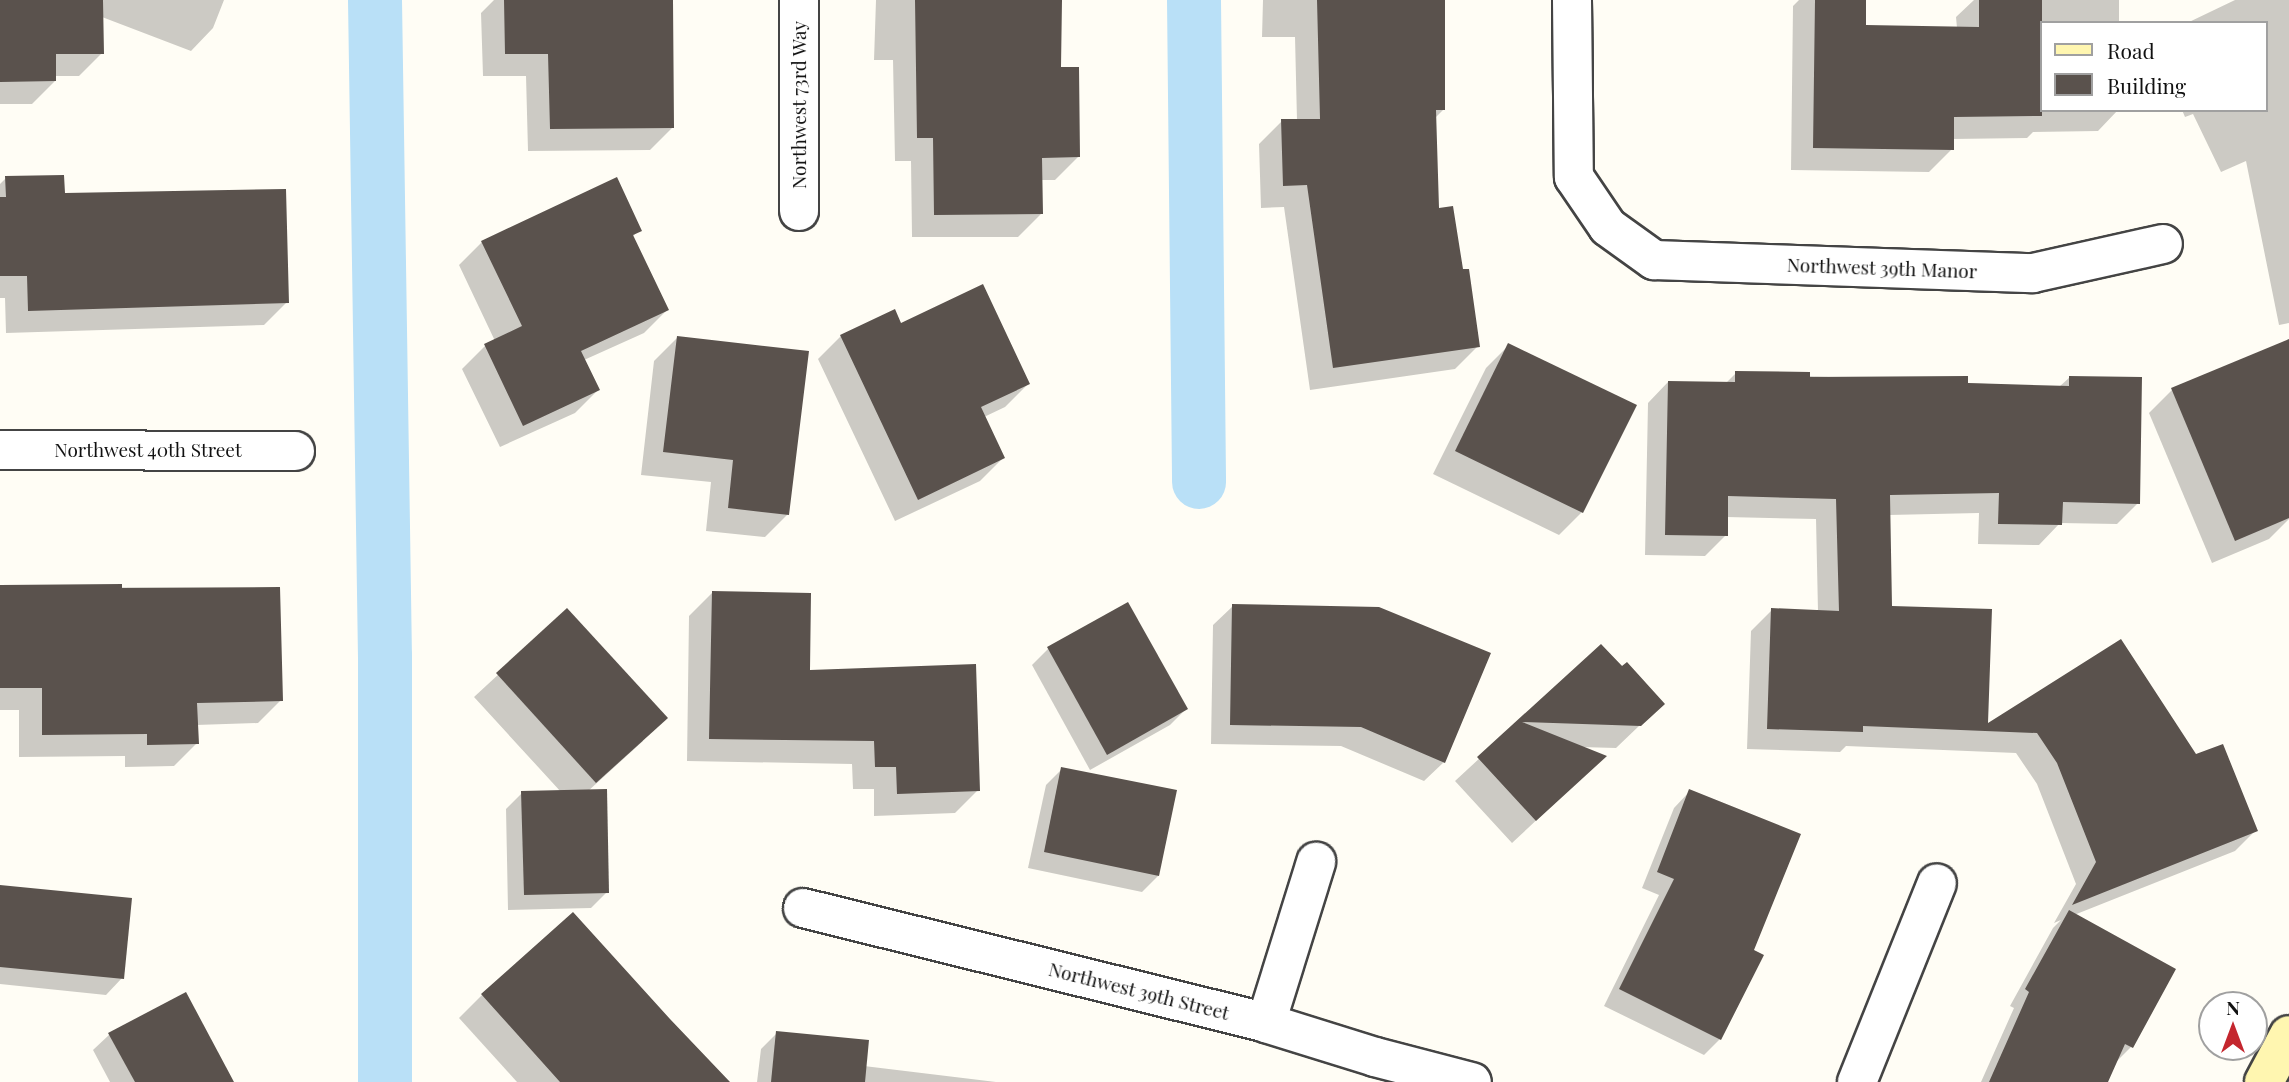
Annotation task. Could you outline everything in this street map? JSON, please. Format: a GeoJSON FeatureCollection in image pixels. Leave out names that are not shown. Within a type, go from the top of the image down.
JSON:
{"type":"FeatureCollection","features":[{"type":"Feature","properties":{"kind":"main road"},"geometry":{"type":"LineString","coordinates":[[2264,1082],[2289,1035]]}},
{"type":"Feature","properties":{"kind":"street","name":"Northwest 73rd Way"},"geometry":{"type":"LineString","coordinates":[[799,0],[799,211]]}},
{"type":"Feature","properties":{"kind":"street","name":"Northwest 39th Manor"},"geometry":{"type":"LineString","coordinates":[[1572,0],[1574,177],[1608,227],[1654,260],[2033,273],[2163,244]]}},
{"type":"Feature","properties":{"kind":"street","name":"Northwest 40th Street"},"geometry":{"type":"LineString","coordinates":[[0,450],[295,450]]}},
{"type":"Feature","properties":{"kind":"street"},"geometry":{"type":"LineString","coordinates":[[1266,1023],[1316,862]]}},
{"type":"Feature","properties":{"kind":"street"},"geometry":{"type":"LineString","coordinates":[[1857,1082],[1937,883]]}},
{"type":"Feature","properties":{"kind":"street","name":"Northwest 39th Street"},"geometry":{"type":"LineString","coordinates":[[803,908],[1266,1023],[1372,1069],[1472,1082]]}},
{"type":"Feature","properties":{"kind":"building"},"geometry":{"type":"Polygon","coordinates":[[[0,0],[103,0],[104,54],[56,54],[56,81],[0,82],[0,0]]]}},
{"type":"Feature","properties":{"kind":"building"},"geometry":{"type":"Polygon","coordinates":[[[504,0],[673,0],[674,128],[550,129],[548,54],[505,54],[504,0]]]}},
{"type":"Feature","properties":{"kind":"building"},"geometry":{"type":"Polygon","coordinates":[[[915,0],[1062,0],[1061,67],[1079,67],[1080,157],[1042,158],[1043,214],[934,215],[933,138],[917,138],[915,0]]]}},
{"type":"Feature","properties":{"kind":"building"},"geometry":{"type":"Polygon","coordinates":[[[1317,0],[1445,0],[1445,110],[1436,110],[1439,208],[1453,206],[1463,269],[1469,269],[1480,347],[1333,368],[1307,185],[1283,186],[1281,119],[1320,119],[1317,0]]]}},
{"type":"Feature","properties":{"kind":"building"},"geometry":{"type":"Polygon","coordinates":[[[1815,0],[1866,0],[1866,25],[1979,27],[1979,0],[2042,0],[2042,116],[1954,117],[1954,150],[1813,148],[1815,0]]]}},
{"type":"Feature","properties":{"kind":"building"},"geometry":{"type":"Polygon","coordinates":[[[64,175],[65,193],[286,189],[289,303],[28,311],[27,276],[0,276],[0,197],[6,197],[5,176],[64,175]]]}},
{"type":"Feature","properties":{"kind":"building"},"geometry":{"type":"Polygon","coordinates":[[[617,177],[642,231],[633,235],[669,310],[581,351],[600,390],[523,426],[484,344],[522,326],[481,241],[617,177]]]}},
{"type":"Feature","properties":{"kind":"building"},"geometry":{"type":"Polygon","coordinates":[[[983,284],[1030,384],[981,407],[1005,458],[918,500],[840,335],[895,309],[901,323],[983,284]]]}},
{"type":"Feature","properties":{"kind":"building"},"geometry":{"type":"Polygon","coordinates":[[[677,336],[809,351],[789,515],[728,508],[733,460],[663,452],[677,336]]]}},
{"type":"Feature","properties":{"kind":"building"},"geometry":{"type":"Polygon","coordinates":[[[2289,339],[2289,518],[2235,541],[2171,388],[2289,339]]]}},
{"type":"Feature","properties":{"kind":"building"},"geometry":{"type":"Polygon","coordinates":[[[1508,343],[1637,405],[1583,513],[1455,451],[1508,343]]]}},
{"type":"Feature","properties":{"kind":"building"},"geometry":{"type":"Polygon","coordinates":[[[1735,371],[1810,372],[1810,377],[1968,376],[1968,383],[2069,386],[2069,376],[2142,377],[2140,504],[2063,502],[2062,525],[1998,524],[1999,493],[1890,495],[1892,606],[1992,609],[1988,723],[2121,639],[2196,754],[2223,744],[2258,831],[2072,905],[2096,862],[2057,763],[2037,733],[1863,726],[1863,732],[1767,729],[1771,608],[1839,611],[1836,499],[1728,496],[1728,536],[1665,535],[1668,381],[1735,382],[1735,371]]]}},
{"type":"Feature","properties":{"kind":"building"},"geometry":{"type":"Polygon","coordinates":[[[122,584],[122,588],[280,587],[283,701],[197,703],[199,744],[147,745],[147,734],[42,735],[42,688],[0,688],[0,585],[122,584]]]}},
{"type":"Feature","properties":{"kind":"building"},"geometry":{"type":"Polygon","coordinates":[[[712,591],[811,593],[810,670],[976,664],[980,791],[897,794],[896,767],[875,767],[874,741],[709,739],[712,591]]]}},
{"type":"Feature","properties":{"kind":"building"},"geometry":{"type":"Polygon","coordinates":[[[1128,602],[1188,709],[1107,755],[1047,647],[1128,602]]]}},
{"type":"Feature","properties":{"kind":"building"},"geometry":{"type":"Polygon","coordinates":[[[1232,604],[1379,607],[1491,653],[1445,763],[1361,727],[1230,725],[1232,604]]]}},
{"type":"Feature","properties":{"kind":"building"},"geometry":{"type":"Polygon","coordinates":[[[567,608],[668,718],[596,783],[496,673],[567,608]]]}},
{"type":"Feature","properties":{"kind":"building"},"geometry":{"type":"Polygon","coordinates":[[[1601,644],[1622,666],[1627,662],[1665,704],[1641,726],[1522,722],[1607,756],[1536,821],[1477,757],[1601,644]]]}},
{"type":"Feature","properties":{"kind":"building"},"geometry":{"type":"Polygon","coordinates":[[[1061,767],[1177,790],[1159,876],[1044,852],[1061,767]]]}},
{"type":"Feature","properties":{"kind":"building"},"geometry":{"type":"Polygon","coordinates":[[[607,789],[609,893],[524,895],[521,791],[607,789]]]}},
{"type":"Feature","properties":{"kind":"building"},"geometry":{"type":"Polygon","coordinates":[[[1689,789],[1801,834],[1754,950],[1764,955],[1721,1040],[1619,989],[1674,879],[1657,872],[1689,789]]]}},
{"type":"Feature","properties":{"kind":"building"},"geometry":{"type":"Polygon","coordinates":[[[0,885],[132,898],[124,979],[0,967],[0,885]]]}},
{"type":"Feature","properties":{"kind":"building"},"geometry":{"type":"Polygon","coordinates":[[[2069,910],[2176,969],[2133,1048],[2125,1044],[2108,1082],[1989,1082],[2029,992],[2025,989],[2069,910]]]}},
{"type":"Feature","properties":{"kind":"building"},"geometry":{"type":"Polygon","coordinates":[[[573,912],[730,1082],[560,1082],[481,994],[573,912]]]}},
{"type":"Feature","properties":{"kind":"building"},"geometry":{"type":"Polygon","coordinates":[[[186,992],[234,1082],[135,1082],[108,1033],[186,992]]]}},
{"type":"Feature","properties":{"kind":"building"},"geometry":{"type":"Polygon","coordinates":[[[776,1031],[869,1040],[865,1082],[771,1082],[776,1031]]]}},
{"type":"Feature","properties":{"kind":"waterway"},"geometry":{"type":"LineString","coordinates":[[375,0],[385,657],[385,1082]]}},
{"type":"Feature","properties":{"kind":"waterway"},"geometry":{"type":"LineString","coordinates":[[1194,0],[1199,482]]}}]}
